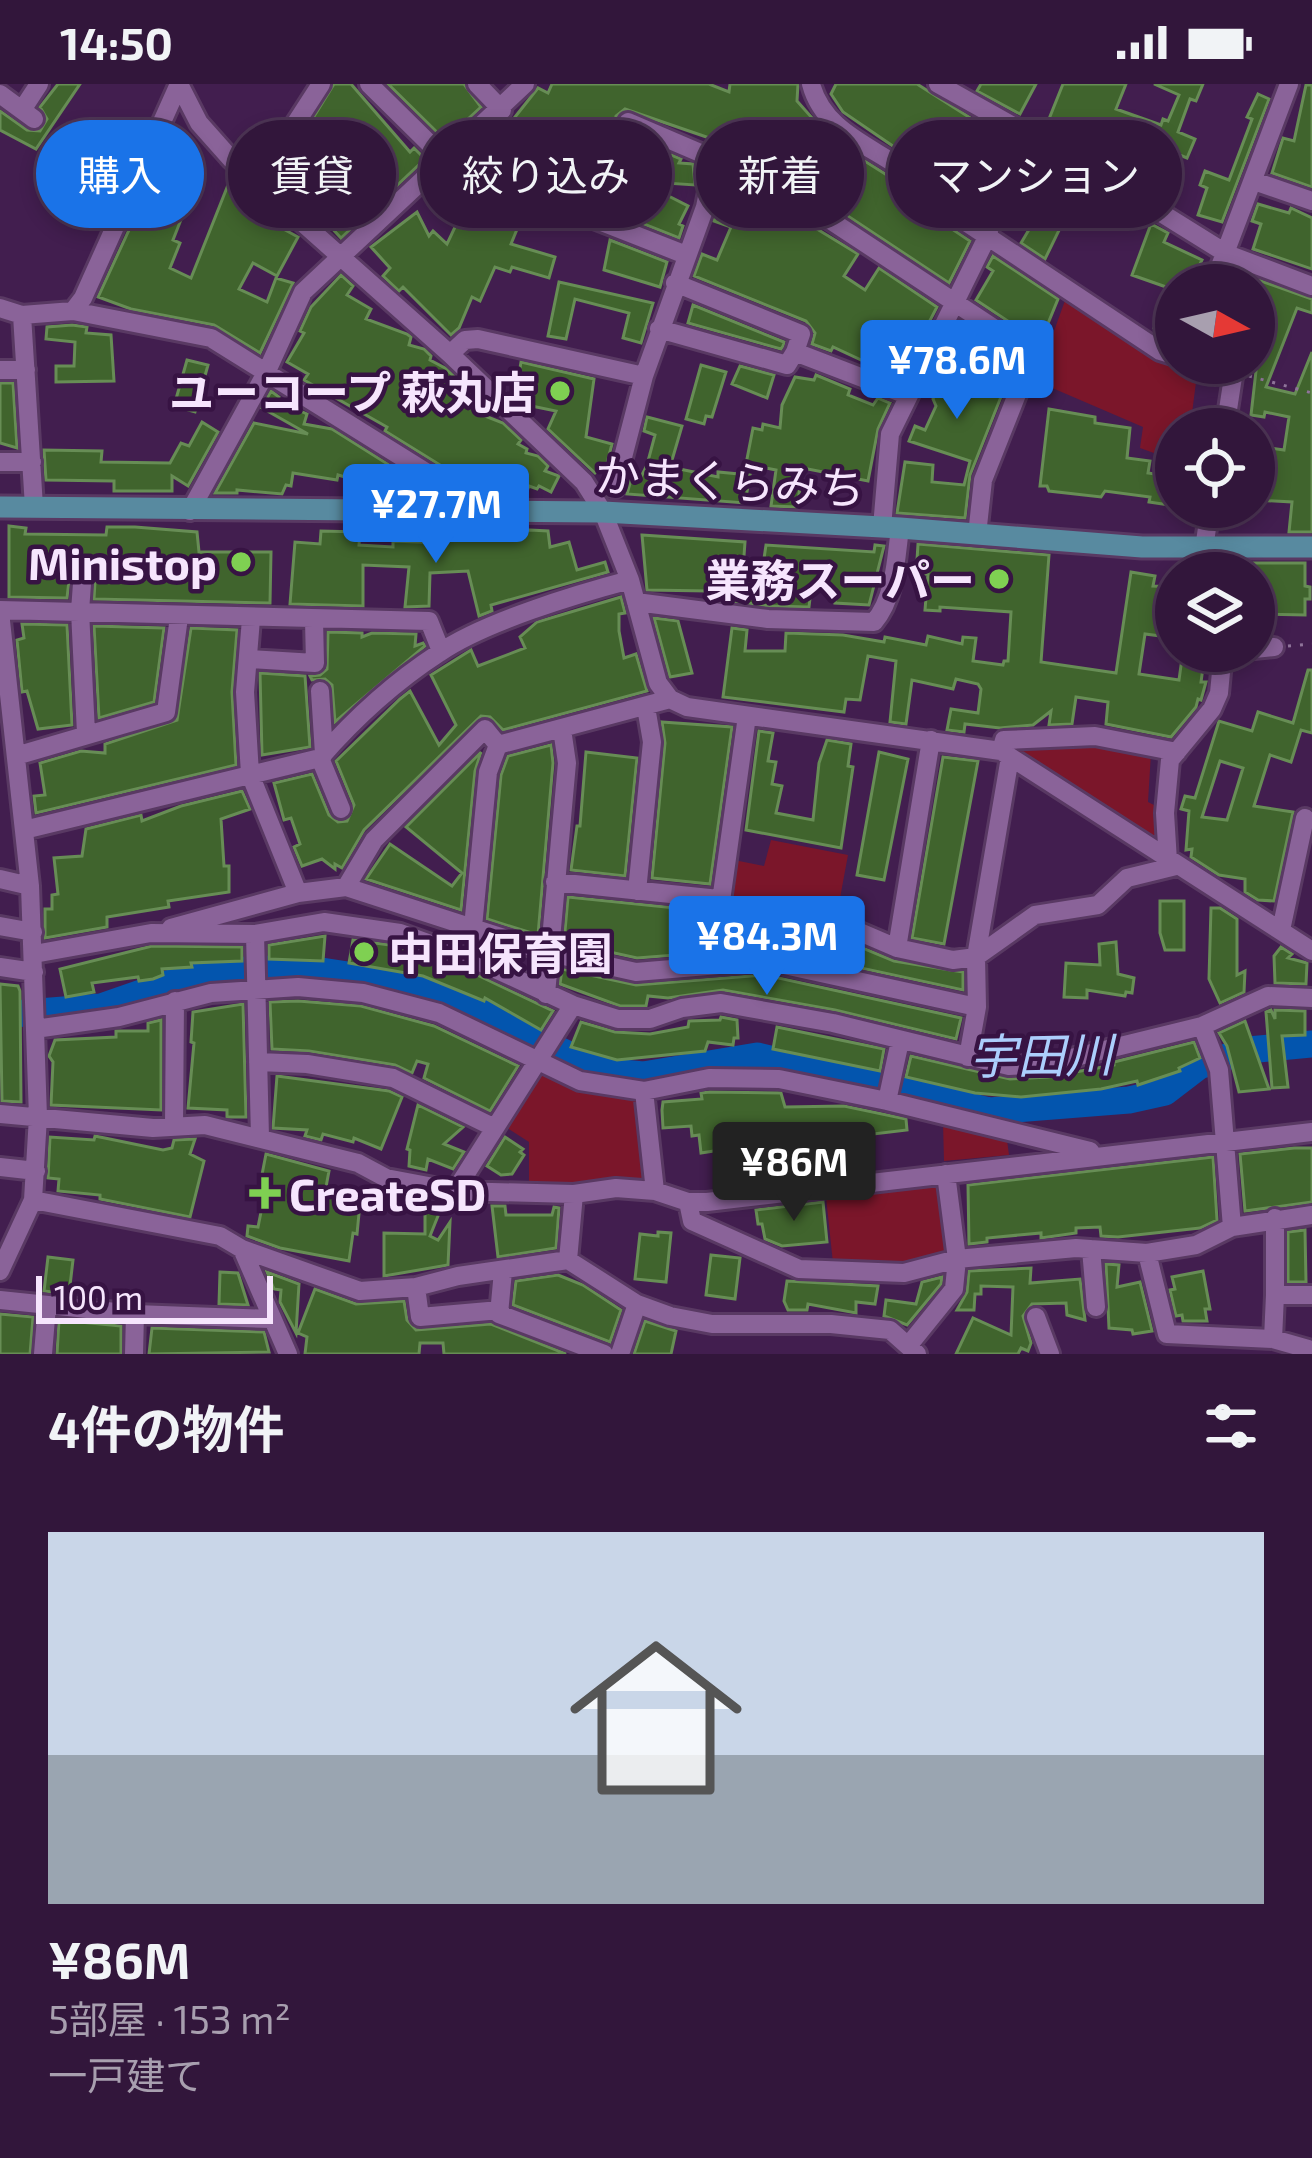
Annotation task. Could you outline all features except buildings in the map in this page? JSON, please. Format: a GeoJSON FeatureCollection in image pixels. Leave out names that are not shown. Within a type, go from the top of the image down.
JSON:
{"type":"FeatureCollection","features":[{"type":"Feature","properties":{"kind":"main road","name":"かまくらみち"},"geometry":{"type":"LineString","coordinates":[[0,507],[603,512],[1214,549],[1312,547]]}},
{"type":"Feature","properties":{"kind":"street"},"geometry":{"type":"LineString","coordinates":[[0,94],[28,114],[39,84]]}},
{"type":"Feature","properties":{"kind":"street"},"geometry":{"type":"LineString","coordinates":[[179,84],[212,140],[228,156]]}},
{"type":"Feature","properties":{"kind":"street"},"geometry":{"type":"LineString","coordinates":[[73,311],[179,84]]}},
{"type":"Feature","properties":{"kind":"street"},"geometry":{"type":"LineString","coordinates":[[297,120],[321,84]]}},
{"type":"Feature","properties":{"kind":"street"},"geometry":{"type":"LineString","coordinates":[[370,84],[420,134]]}},
{"type":"Feature","properties":{"kind":"street"},"geometry":{"type":"LineString","coordinates":[[476,84],[496,115],[553,147],[538,196],[686,255]]}},
{"type":"Feature","properties":{"kind":"street"},"geometry":{"type":"LineString","coordinates":[[490,120],[525,84]]}},
{"type":"Feature","properties":{"kind":"street"},"geometry":{"type":"LineString","coordinates":[[811,84],[818,106],[831,120]]}},
{"type":"Feature","properties":{"kind":"street"},"geometry":{"type":"LineString","coordinates":[[938,84],[1097,173],[1227,254],[1312,286]]}},
{"type":"Feature","properties":{"kind":"street"},"geometry":{"type":"LineString","coordinates":[[1222,264],[1282,86]]}},
{"type":"Feature","properties":{"kind":"street"},"geometry":{"type":"LineString","coordinates":[[864,144],[897,166],[922,193],[1155,347]]}},
{"type":"Feature","properties":{"kind":"street"},"geometry":{"type":"LineString","coordinates":[[1254,181],[1312,201]]}},
{"type":"Feature","properties":{"kind":"street"},"geometry":{"type":"LineString","coordinates":[[190,511],[267,371],[303,292],[420,182]]}},
{"type":"Feature","properties":{"kind":"street"},"geometry":{"type":"LineString","coordinates":[[615,488],[644,376],[696,225]]}},
{"type":"Feature","properties":{"kind":"street"},"geometry":{"type":"LineString","coordinates":[[307,228],[574,470],[603,512],[630,580],[651,664],[670,699],[687,707],[1005,754],[1312,951]]}},
{"type":"Feature","properties":{"kind":"street"},"geometry":{"type":"LineString","coordinates":[[841,228],[1033,354],[983,480],[977,535]]}},
{"type":"Feature","properties":{"kind":"street"},"geometry":{"type":"LineString","coordinates":[[636,602],[768,620],[874,622],[882,613],[895,571],[890,434],[989,233]]}},
{"type":"Feature","properties":{"kind":"street"},"geometry":{"type":"LineString","coordinates":[[659,329],[787,364],[795,352],[801,334],[676,283]]}},
{"type":"Feature","properties":{"kind":"street"},"geometry":{"type":"LineString","coordinates":[[0,308],[22,315],[73,311],[211,338],[485,509]]}},
{"type":"Feature","properties":{"kind":"street"},"geometry":{"type":"LineString","coordinates":[[22,315],[34,507]]}},
{"type":"Feature","properties":{"kind":"street"},"geometry":{"type":"LineString","coordinates":[[450,354],[465,340],[478,338],[644,376]]}},
{"type":"Feature","properties":{"kind":"street"},"geometry":{"type":"LineString","coordinates":[[795,352],[907,395]]}},
{"type":"Feature","properties":{"kind":"street"},"geometry":{"type":"LineString","coordinates":[[0,370],[26,370]]}},
{"type":"Feature","properties":{"kind":"street"},"geometry":{"type":"LineString","coordinates":[[0,462],[32,462]]}},
{"type":"Feature","properties":{"kind":"street"},"geometry":{"type":"LineString","coordinates":[[1212,528],[1215,552]]}},
{"type":"Feature","properties":{"kind":"street"},"geometry":{"type":"LineString","coordinates":[[83,570],[80,611],[86,733]]}},
{"type":"Feature","properties":{"kind":"street"},"geometry":{"type":"LineString","coordinates":[[24,830],[322,756],[353,722],[441,651],[578,593],[630,580]]}},
{"type":"Feature","properties":{"kind":"street"},"geometry":{"type":"LineString","coordinates":[[0,1271],[33,1200],[38,1117],[30,886],[24,830],[10,795],[16,755],[0,611],[429,621],[441,651]]}},
{"type":"Feature","properties":{"kind":"street"},"geometry":{"type":"LineString","coordinates":[[16,755],[166,712],[178,617]]}},
{"type":"Feature","properties":{"kind":"street"},"geometry":{"type":"LineString","coordinates":[[250,619],[245,692],[250,774],[298,893]]}},
{"type":"Feature","properties":{"kind":"street"},"geometry":{"type":"LineString","coordinates":[[248,659],[315,663],[314,620]]}},
{"type":"Feature","properties":{"kind":"street"},"geometry":{"type":"LineString","coordinates":[[1172,863],[1166,782],[1170,760],[1212,710],[1221,672]]}},
{"type":"Feature","properties":{"kind":"street"},"geometry":{"type":"LineString","coordinates":[[320,691],[322,756],[340,809]]}},
{"type":"Feature","properties":{"kind":"street"},"geometry":{"type":"LineString","coordinates":[[498,745],[670,699]]}},
{"type":"Feature","properties":{"kind":"street"},"geometry":{"type":"LineString","coordinates":[[638,891],[652,742],[646,707]]}},
{"type":"Feature","properties":{"kind":"street"},"geometry":{"type":"LineString","coordinates":[[747,716],[719,915],[862,933],[897,948],[953,960],[976,956],[1035,915],[1098,905],[1127,878],[1172,863]]}},
{"type":"Feature","properties":{"kind":"street"},"geometry":{"type":"LineString","coordinates":[[346,887],[374,840],[485,729],[498,745]]}},
{"type":"Feature","properties":{"kind":"street"},"geometry":{"type":"LineString","coordinates":[[546,994],[567,763],[562,729]]}},
{"type":"Feature","properties":{"kind":"street"},"geometry":{"type":"LineString","coordinates":[[968,1058],[1004,740],[1095,736],[1177,752]]}},
{"type":"Feature","properties":{"kind":"street"},"geometry":{"type":"LineString","coordinates":[[897,948],[931,740]]}},
{"type":"Feature","properties":{"kind":"street"},"geometry":{"type":"LineString","coordinates":[[473,927],[488,772],[498,745]]}},
{"type":"Feature","properties":{"kind":"street"},"geometry":{"type":"LineString","coordinates":[[1281,930],[1305,818]]}},
{"type":"Feature","properties":{"kind":"street"},"geometry":{"type":"LineString","coordinates":[[0,879],[30,886]]}},
{"type":"Feature","properties":{"kind":"street"},"geometry":{"type":"LineString","coordinates":[[555,882],[719,898]]}},
{"type":"Feature","properties":{"kind":"street"},"geometry":{"type":"LineString","coordinates":[[0,967],[151,934],[298,893],[346,887],[550,953],[636,972],[766,961],[972,1006]]}},
{"type":"Feature","properties":{"kind":"street"},"geometry":{"type":"LineString","coordinates":[[151,934],[255,934],[324,922],[400,933],[480,962],[573,1005],[617,1018],[650,1019],[682,1008],[721,1004],[833,1023],[1009,1066],[1047,1064],[1202,1026],[1268,996],[1312,998]]}},
{"type":"Feature","properties":{"kind":"street"},"geometry":{"type":"LineString","coordinates":[[766,961],[784,922]]}},
{"type":"Feature","properties":{"kind":"street"},"geometry":{"type":"LineString","coordinates":[[0,926],[33,932]]}},
{"type":"Feature","properties":{"kind":"street"},"geometry":{"type":"LineString","coordinates":[[255,934],[260,1137]]}},
{"type":"Feature","properties":{"kind":"street"},"geometry":{"type":"LineString","coordinates":[[35,1028],[119,1017],[175,1001],[256,988],[320,988],[401,1000],[477,1029],[580,1082],[644,1091],[745,1076],[887,1101],[1100,1154]]}},
{"type":"Feature","properties":{"kind":"street"},"geometry":{"type":"LineString","coordinates":[[174,1127],[175,1001]]}},
{"type":"Feature","properties":{"kind":"street"},"geometry":{"type":"LineString","coordinates":[[455,1191],[573,1005]]}},
{"type":"Feature","properties":{"kind":"street"},"geometry":{"type":"LineString","coordinates":[[1202,1026],[1215,1062],[1232,1227]]}},
{"type":"Feature","properties":{"kind":"street"},"geometry":{"type":"LineString","coordinates":[[887,1101],[900,1041]]}},
{"type":"Feature","properties":{"kind":"street"},"geometry":{"type":"LineString","coordinates":[[258,1062],[307,1064],[393,1078],[495,1128]]}},
{"type":"Feature","properties":{"kind":"street"},"geometry":{"type":"LineString","coordinates":[[644,1091],[655,1191]]}},
{"type":"Feature","properties":{"kind":"street"},"geometry":{"type":"LineString","coordinates":[[0,1114],[174,1127],[205,1125],[358,1163],[386,1178],[455,1191],[574,1194],[616,1188],[655,1191],[688,1202],[1312,1132]]}},
{"type":"Feature","properties":{"kind":"street"},"geometry":{"type":"LineString","coordinates":[[1011,1132],[1022,1143],[1015,1166]]}},
{"type":"Feature","properties":{"kind":"street"},"geometry":{"type":"LineString","coordinates":[[758,1152],[763,1195]]}},
{"type":"Feature","properties":{"kind":"street"},"geometry":{"type":"LineString","coordinates":[[0,1167],[36,1172]]}},
{"type":"Feature","properties":{"kind":"street"},"geometry":{"type":"LineString","coordinates":[[33,1200],[220,1236],[242,1249],[360,1291],[416,1287],[568,1260],[638,1304],[670,1316],[712,1324],[831,1324],[890,1330],[912,1350],[954,1289],[957,1259],[946,1174]]}},
{"type":"Feature","properties":{"kind":"street"},"geometry":{"type":"LineString","coordinates":[[568,1260],[574,1194]]}},
{"type":"Feature","properties":{"kind":"street"},"geometry":{"type":"LineString","coordinates":[[688,1202],[692,1221],[799,1269],[904,1273],[957,1259],[1091,1249],[1147,1253],[1196,1246],[1232,1227],[1312,1215]]}},
{"type":"Feature","properties":{"kind":"street"},"geometry":{"type":"LineString","coordinates":[[1274,1339],[1275,1218]]}},
{"type":"Feature","properties":{"kind":"street"},"geometry":{"type":"LineString","coordinates":[[242,1249],[288,1354]]}},
{"type":"Feature","properties":{"kind":"street"},"geometry":{"type":"LineString","coordinates":[[1091,1249],[1096,1307]]}},
{"type":"Feature","properties":{"kind":"street"},"geometry":{"type":"LineString","coordinates":[[1147,1253],[1167,1334],[1233,1346],[1274,1339],[1308,1349],[1307,1354]]}},
{"type":"Feature","properties":{"kind":"street"},"geometry":{"type":"LineString","coordinates":[[503,1270],[499,1314],[604,1354]]}},
{"type":"Feature","properties":{"kind":"street"},"geometry":{"type":"LineString","coordinates":[[416,1287],[420,1317],[500,1310]]}},
{"type":"Feature","properties":{"kind":"street"},"geometry":{"type":"LineString","coordinates":[[1275,1295],[1312,1295]]}},
{"type":"Feature","properties":{"kind":"street"},"geometry":{"type":"LineString","coordinates":[[0,1300],[135,1314],[271,1319]]}},
{"type":"Feature","properties":{"kind":"street"},"geometry":{"type":"LineString","coordinates":[[620,1354],[638,1304]]}},
{"type":"Feature","properties":{"kind":"street"},"geometry":{"type":"LineString","coordinates":[[43,1354],[47,1306]]}},
{"type":"Feature","properties":{"kind":"street"},"geometry":{"type":"LineString","coordinates":[[134,1354],[135,1314]]}},
{"type":"Feature","properties":{"kind":"street"},"geometry":{"type":"LineString","coordinates":[[1036,1317],[1050,1354]]}},
{"type":"Feature","properties":{"kind":"path"},"geometry":{"type":"LineString","coordinates":[[1275,383],[1312,393]]}},
{"type":"Feature","properties":{"kind":"path"},"geometry":{"type":"LineString","coordinates":[[1275,647],[1312,644]]}},
{"type":"Feature","properties":{"kind":"shaded area"},"geometry":{"type":"Polygon","coordinates":[[[1067,295],[1155,354],[1155,384],[1196,384],[1193,408],[1155,408],[1155,453],[1140,448],[1143,427],[1036,381],[1067,295]]]}},
{"type":"Feature","properties":{"kind":"shaded area"},"geometry":{"type":"Polygon","coordinates":[[[1083,743],[1151,753],[1148,802],[1160,808],[1162,844],[1026,755],[1009,749],[1083,743]]]}},
{"type":"Feature","properties":{"kind":"shaded area"},"geometry":{"type":"Polygon","coordinates":[[[771,840],[848,855],[835,925],[729,911],[729,859],[764,866],[771,840]]]}},
{"type":"Feature","properties":{"kind":"shaded area"},"geometry":{"type":"Polygon","coordinates":[[[540,1073],[576,1088],[637,1097],[648,1184],[529,1183],[529,1142],[504,1126],[540,1073]]]}},
{"type":"Feature","properties":{"kind":"shaded area"},"geometry":{"type":"Polygon","coordinates":[[[943,1123],[1007,1140],[1009,1155],[944,1161],[943,1123]]]}},
{"type":"Feature","properties":{"kind":"shaded area"},"geometry":{"type":"Polygon","coordinates":[[[936,1184],[943,1189],[948,1248],[942,1256],[900,1264],[833,1263],[826,1197],[936,1184]]]}},
{"type":"Feature","properties":{"kind":"waterway","name":"宇田川"},"geometry":{"type":"LineString","coordinates":[[0,1015],[101,1007],[167,984],[225,971],[302,968],[452,998],[602,1071],[643,1075],[757,1056],[989,1111],[1129,1100],[1165,1092],[1199,1066],[1248,1050],[1312,1044]]}},
{"type":"Feature","properties":{"kind":"place","name":"ユーコープ 萩丸店"},"geometry":{"type":"Point","coordinates":[560,391]}},
{"type":"Feature","properties":{"kind":"place","name":"Ministop"},"geometry":{"type":"Point","coordinates":[241,562]}},
{"type":"Feature","properties":{"kind":"place","name":"業務スーパー"},"geometry":{"type":"Point","coordinates":[999,579]}},
{"type":"Feature","properties":{"kind":"place","name":"中田保育園"},"geometry":{"type":"Point","coordinates":[364,952]}},
{"type":"Feature","properties":{"kind":"place","name":"CreateSD"},"geometry":{"type":"Point","coordinates":[265,1193]}}]}
